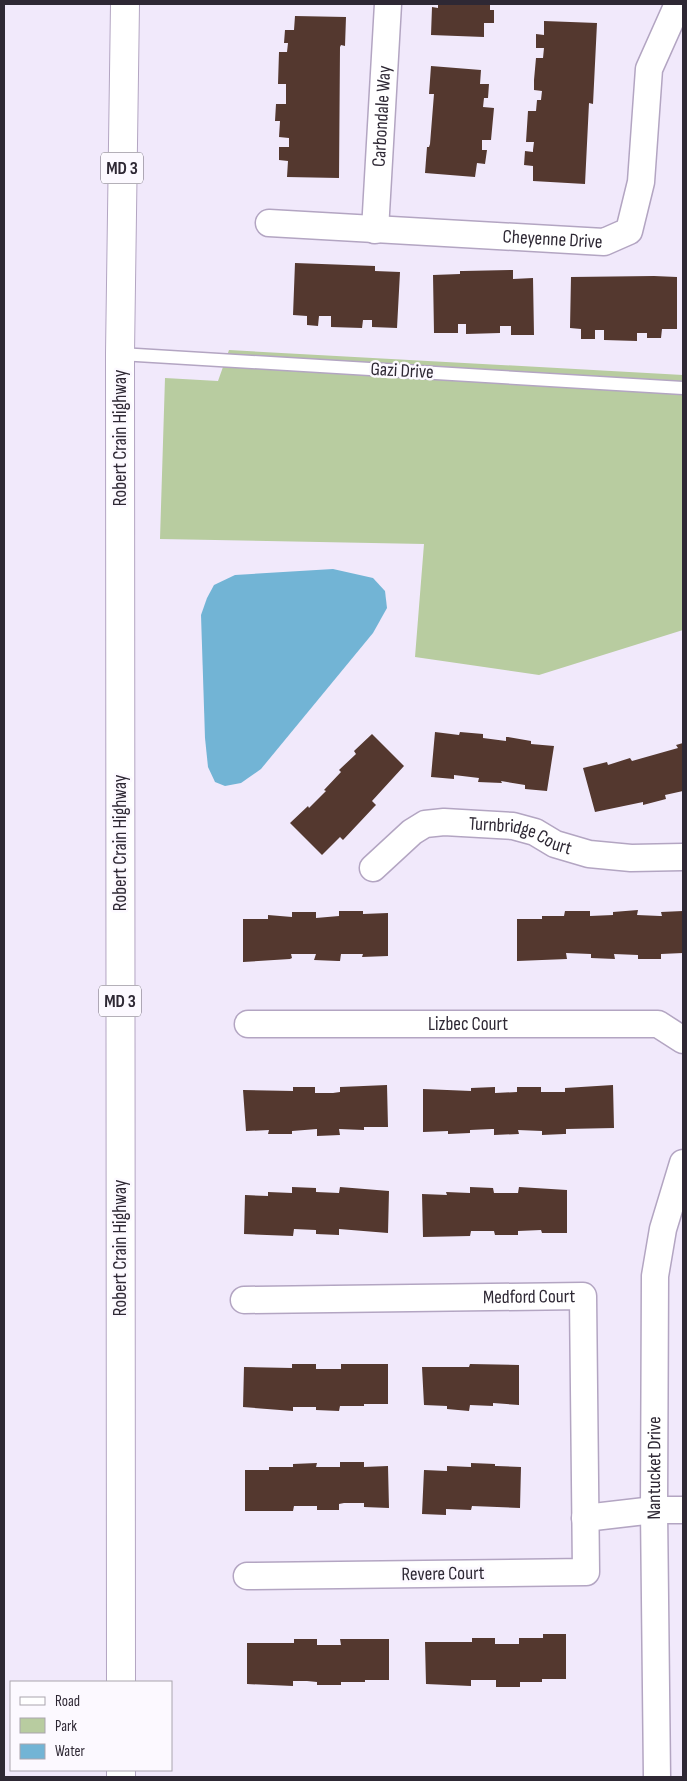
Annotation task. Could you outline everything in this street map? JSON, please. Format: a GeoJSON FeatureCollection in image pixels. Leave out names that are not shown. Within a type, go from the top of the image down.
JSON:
{"type":"FeatureCollection","features":[{"type":"Feature","properties":{"kind":"highway","name":"Robert Crain Highway"},"geometry":{"type":"LineString","coordinates":[[120,1681],[120,354],[124,8]]}},
{"type":"Feature","properties":{"kind":"street","name":"Carbondale Way"},"geometry":{"type":"LineString","coordinates":[[375,230],[388,4]]}},
{"type":"Feature","properties":{"kind":"street","name":"Cheyenne Drive"},"geometry":{"type":"LineString","coordinates":[[269,223],[604,242],[629,231],[641,182],[649,69],[678,4]]}},
{"type":"Feature","properties":{"kind":"street","name":"Turnbridge Court"},"geometry":{"type":"LineString","coordinates":[[373,868],[412,832],[425,824],[444,822],[513,826],[535,832],[556,844],[589,854],[631,858],[683,858]]}},
{"type":"Feature","properties":{"kind":"street","name":"Lizbec Court"},"geometry":{"type":"LineString","coordinates":[[248,1024],[658,1024],[683,1040]]}},
{"type":"Feature","properties":{"kind":"street","name":"Nantucket Drive"},"geometry":{"type":"LineString","coordinates":[[657,1777],[654,1510],[656,1276],[673,1229],[683,1163]]}},
{"type":"Feature","properties":{"kind":"street","name":"Medford Court"},"geometry":{"type":"LineString","coordinates":[[244,1300],[584,1296],[585,1518]]}},
{"type":"Feature","properties":{"kind":"street"},"geometry":{"type":"LineString","coordinates":[[585,1518],[654,1510],[683,1510]]}},
{"type":"Feature","properties":{"kind":"street","name":"Revere Court"},"geometry":{"type":"LineString","coordinates":[[247,1576],[586,1572],[585,1518]]}},
{"type":"Feature","properties":{"kind":"lane","name":"Gazi Drive"},"geometry":{"type":"LineString","coordinates":[[120,354],[683,388]]}},
{"type":"Feature","properties":{"kind":"green space"},"geometry":{"type":"Polygon","coordinates":[[[229,350],[683,375],[683,630],[539,675],[415,657],[424,544],[160,539],[165,378],[218,381],[229,350]]]}},
{"type":"Feature","properties":{"kind":"water"},"geometry":{"type":"Polygon","coordinates":[[[333,569],[373,578],[385,591],[387,608],[373,633],[261,769],[241,783],[225,786],[215,782],[208,767],[205,738],[201,615],[214,585],[235,575],[333,569]]]}},
{"type":"Feature","properties":{"kind":"building"},"geometry":{"type":"Polygon","coordinates":[[[438,4],[490,4],[490,10],[494,10],[494,23],[484,23],[484,37],[431,35],[432,7],[438,8],[438,4]]]}},
{"type":"Feature","properties":{"kind":"building"},"geometry":{"type":"Polygon","coordinates":[[[295,16],[346,17],[345,46],[341,45],[340,47],[339,178],[287,177],[288,161],[279,160],[279,147],[289,147],[289,138],[279,137],[280,121],[275,121],[276,104],[286,104],[286,84],[278,84],[279,52],[287,52],[288,43],[284,43],[285,30],[294,30],[295,16]]]}},
{"type":"Feature","properties":{"kind":"building"},"geometry":{"type":"Polygon","coordinates":[[[544,21],[597,23],[593,104],[589,103],[585,184],[533,181],[533,166],[524,165],[525,151],[533,152],[534,142],[526,142],[528,111],[536,111],[537,100],[541,100],[542,91],[534,90],[534,80],[536,58],[543,58],[544,48],[536,48],[536,34],[544,35],[544,21]]]}},
{"type":"Feature","properties":{"kind":"building"},"geometry":{"type":"Polygon","coordinates":[[[431,66],[481,70],[480,84],[489,84],[488,98],[484,98],[483,107],[494,108],[491,140],[482,140],[482,150],[487,150],[485,164],[477,163],[475,177],[425,173],[427,147],[430,144],[434,94],[429,94],[431,66]]]}},
{"type":"Feature","properties":{"kind":"building"},"geometry":{"type":"Polygon","coordinates":[[[295,263],[375,266],[375,271],[400,272],[397,328],[372,327],[372,320],[363,320],[362,328],[331,327],[331,316],[319,316],[318,326],[307,325],[307,316],[293,315],[295,263]]]}},
{"type":"Feature","properties":{"kind":"building"},"geometry":{"type":"Polygon","coordinates":[[[513,270],[513,279],[533,278],[534,335],[511,335],[511,326],[500,326],[500,333],[466,334],[466,324],[458,324],[458,333],[434,333],[433,275],[460,274],[460,271],[513,270]]]}},
{"type":"Feature","properties":{"kind":"building"},"geometry":{"type":"Polygon","coordinates":[[[571,277],[677,277],[677,329],[662,329],[661,338],[647,338],[647,333],[637,333],[637,341],[604,340],[604,330],[595,330],[595,339],[581,339],[581,329],[570,328],[571,277]]]}},
{"type":"Feature","properties":{"kind":"building"},"geometry":{"type":"Polygon","coordinates":[[[435,732],[459,735],[460,732],[483,734],[483,738],[506,741],[506,737],[508,737],[531,741],[531,744],[554,746],[547,791],[525,789],[525,785],[501,781],[502,783],[478,782],[479,778],[454,775],[454,779],[431,777],[435,732]]]}},
{"type":"Feature","properties":{"kind":"building"},"geometry":{"type":"Polygon","coordinates":[[[372,734],[404,766],[372,801],[376,805],[343,840],[340,837],[322,855],[290,823],[326,791],[324,790],[341,772],[339,770],[356,754],[354,751],[372,734]]]}},
{"type":"Feature","properties":{"kind":"building"},"geometry":{"type":"Polygon","coordinates":[[[683,743],[683,791],[665,795],[666,799],[643,805],[643,802],[595,812],[583,768],[607,762],[608,765],[630,758],[632,761],[678,748],[676,745],[683,743]]]}},
{"type":"Feature","properties":{"kind":"building"},"geometry":{"type":"Polygon","coordinates":[[[638,910],[637,915],[660,916],[662,916],[661,912],[683,911],[683,953],[661,954],[661,959],[638,959],[638,955],[614,954],[615,959],[591,958],[591,954],[566,953],[567,959],[517,961],[517,919],[542,919],[542,916],[564,916],[565,911],[590,911],[590,916],[613,915],[613,912],[638,910]]]}},
{"type":"Feature","properties":{"kind":"building"},"geometry":{"type":"Polygon","coordinates":[[[339,911],[363,911],[363,914],[388,913],[388,956],[362,957],[363,954],[341,954],[340,961],[338,961],[314,960],[316,954],[291,954],[292,958],[290,959],[243,962],[243,919],[268,919],[268,915],[292,917],[292,912],[316,912],[316,918],[339,916],[339,911]]]}},
{"type":"Feature","properties":{"kind":"building"},"geometry":{"type":"Polygon","coordinates":[[[387,1085],[388,1127],[364,1127],[364,1130],[339,1129],[340,1135],[317,1136],[317,1129],[292,1131],[292,1134],[268,1134],[269,1130],[246,1131],[243,1090],[293,1091],[293,1087],[315,1087],[315,1093],[333,1093],[340,1092],[340,1087],[387,1085]]]}},
{"type":"Feature","properties":{"kind":"building"},"geometry":{"type":"Polygon","coordinates":[[[613,1085],[614,1128],[566,1129],[566,1134],[542,1135],[542,1131],[518,1130],[519,1134],[494,1135],[494,1129],[470,1130],[470,1133],[448,1134],[448,1131],[423,1132],[423,1089],[471,1091],[471,1088],[495,1087],[495,1093],[517,1092],[517,1087],[541,1087],[541,1092],[565,1092],[565,1088],[613,1085]]]}},
{"type":"Feature","properties":{"kind":"building"},"geometry":{"type":"Polygon","coordinates":[[[292,1187],[316,1188],[316,1192],[339,1193],[340,1187],[389,1191],[388,1233],[339,1229],[339,1235],[316,1234],[316,1230],[294,1229],[293,1236],[244,1234],[245,1195],[268,1196],[268,1192],[292,1193],[292,1187]]]}},
{"type":"Feature","properties":{"kind":"building"},"geometry":{"type":"Polygon","coordinates":[[[470,1187],[493,1188],[494,1193],[518,1193],[519,1187],[567,1190],[567,1233],[542,1233],[541,1230],[518,1231],[518,1235],[495,1235],[494,1231],[471,1231],[470,1236],[423,1237],[422,1194],[447,1195],[446,1192],[470,1193],[470,1187]]]}},
{"type":"Feature","properties":{"kind":"building"},"geometry":{"type":"Polygon","coordinates":[[[292,1364],[316,1364],[316,1369],[341,1369],[341,1364],[388,1364],[388,1404],[340,1406],[339,1411],[316,1410],[316,1407],[293,1407],[293,1411],[243,1407],[244,1367],[292,1368],[292,1364]]]}},
{"type":"Feature","properties":{"kind":"building"},"geometry":{"type":"Polygon","coordinates":[[[470,1364],[519,1365],[519,1405],[493,1403],[493,1406],[470,1405],[469,1411],[447,1409],[447,1406],[424,1405],[422,1367],[469,1367],[470,1364]]]}},
{"type":"Feature","properties":{"kind":"building"},"geometry":{"type":"Polygon","coordinates":[[[340,1462],[364,1462],[364,1467],[388,1466],[389,1508],[364,1507],[364,1503],[344,1503],[339,1504],[339,1510],[317,1510],[317,1506],[294,1506],[293,1511],[245,1511],[245,1470],[269,1470],[269,1467],[293,1467],[293,1464],[317,1463],[316,1467],[340,1467],[340,1462]]]}},
{"type":"Feature","properties":{"kind":"building"},"geometry":{"type":"Polygon","coordinates":[[[471,1463],[521,1467],[520,1508],[472,1506],[471,1510],[446,1509],[446,1515],[422,1514],[424,1470],[447,1471],[447,1466],[471,1467],[471,1463]]]}},
{"type":"Feature","properties":{"kind":"building"},"geometry":{"type":"Polygon","coordinates":[[[543,1634],[566,1634],[566,1679],[542,1679],[542,1682],[520,1682],[520,1687],[496,1687],[496,1680],[471,1680],[471,1686],[426,1684],[425,1642],[472,1642],[472,1638],[495,1638],[495,1644],[519,1644],[519,1638],[543,1638],[543,1634]]]}},
{"type":"Feature","properties":{"kind":"building"},"geometry":{"type":"Polygon","coordinates":[[[294,1639],[317,1639],[317,1645],[341,1645],[340,1639],[389,1639],[389,1680],[341,1682],[341,1685],[317,1685],[317,1682],[307,1681],[293,1681],[293,1686],[247,1684],[247,1643],[294,1643],[294,1639]]]}}]}
